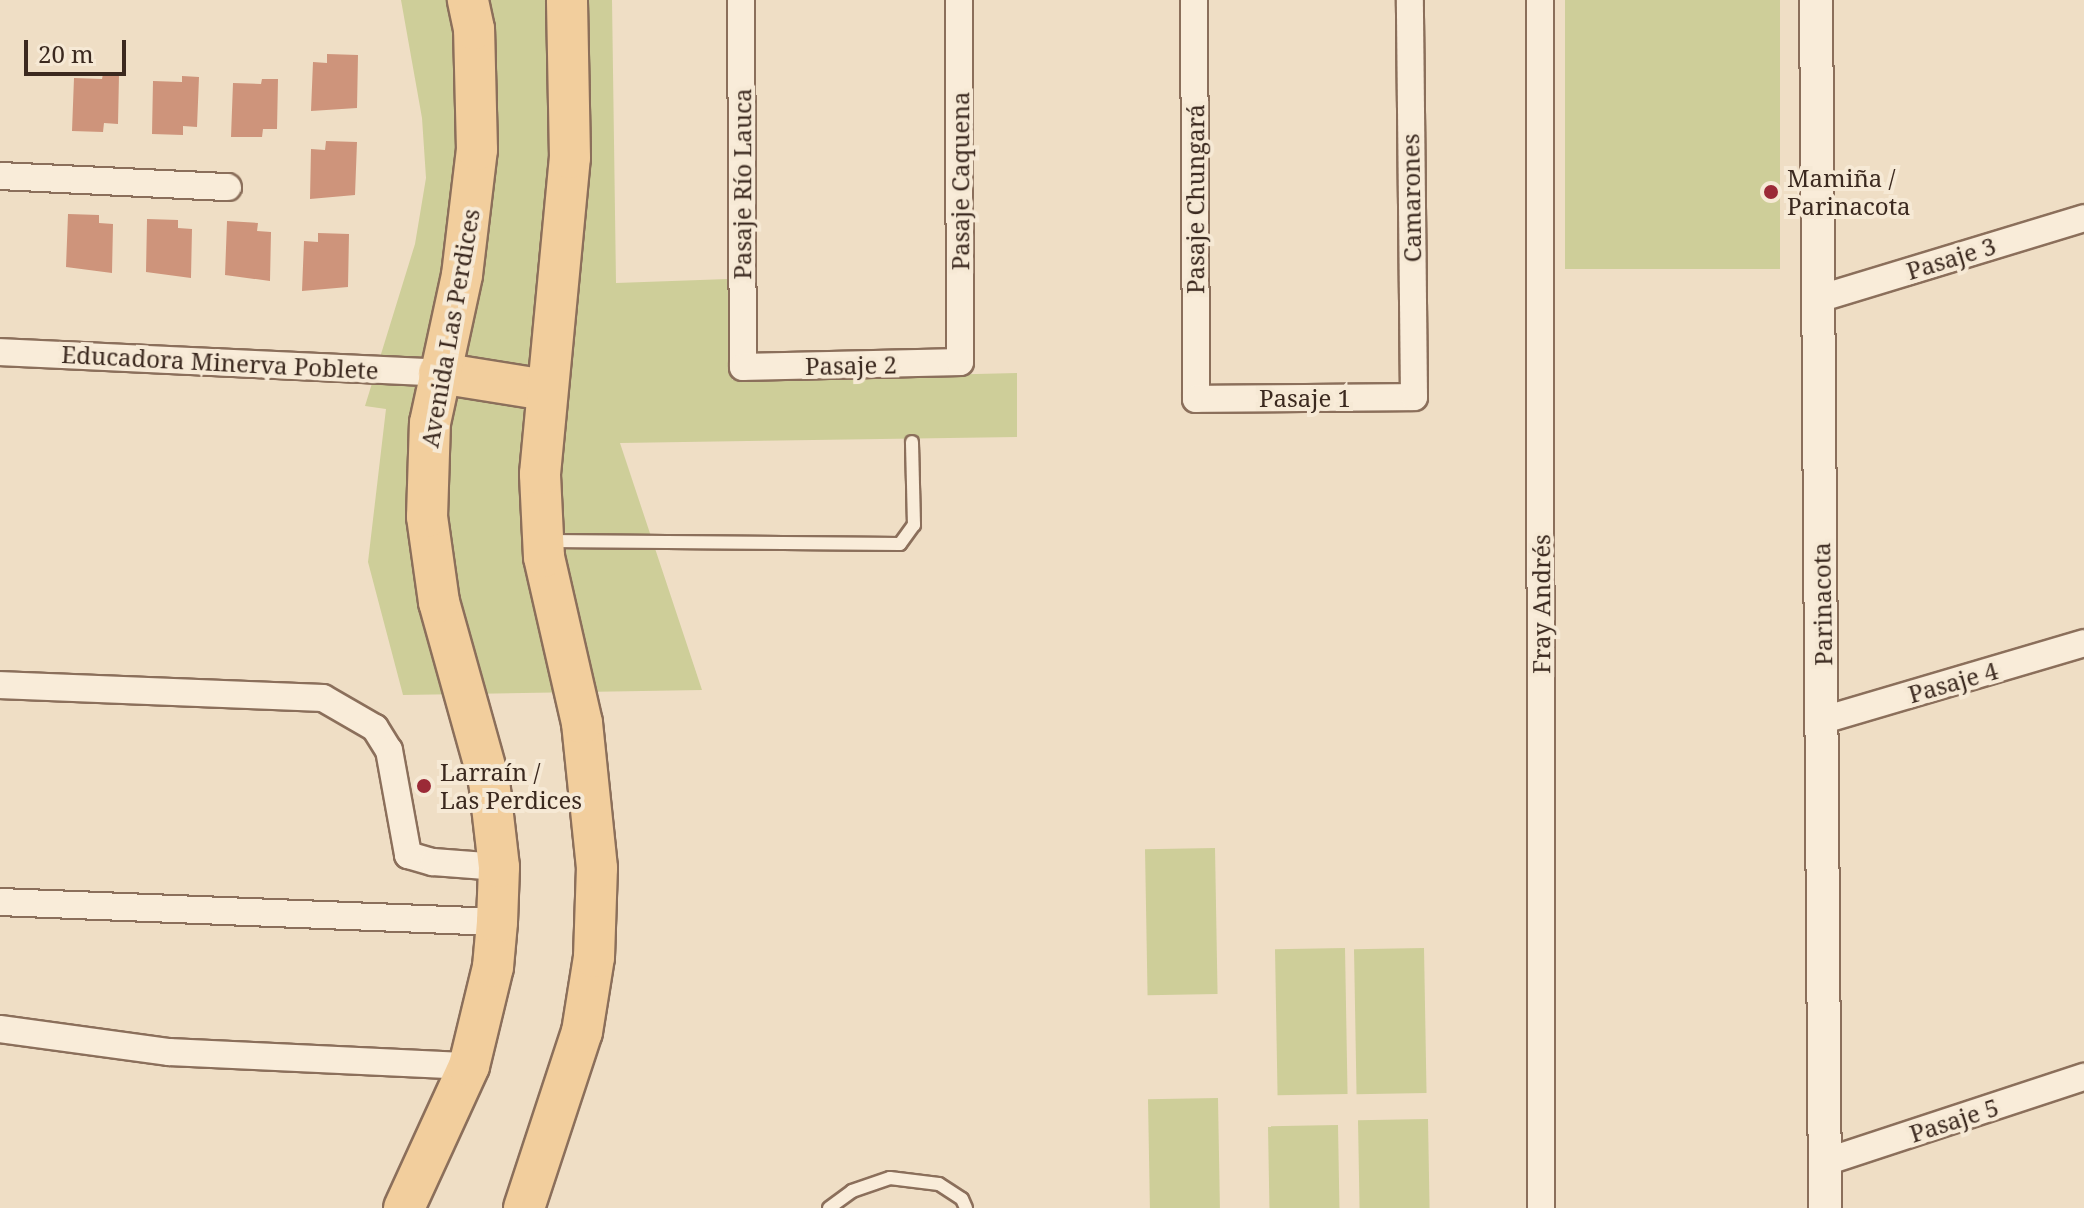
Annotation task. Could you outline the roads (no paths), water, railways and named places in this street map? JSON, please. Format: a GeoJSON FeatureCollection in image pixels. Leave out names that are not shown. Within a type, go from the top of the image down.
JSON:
{"type":"FeatureCollection","features":[{"type":"Feature","properties":{"kind":"main road","name":"Avenida Las Perdices"},"geometry":{"type":"LineString","coordinates":[[404,1208],[469,1066],[493,967],[497,922],[499,867],[489,781],[432,564],[426,470],[439,373],[462,275],[477,150],[476,60],[468,0]]}},
{"type":"Feature","properties":{"kind":"main road"},"geometry":{"type":"LineString","coordinates":[[524,1208],[582,1032],[594,957],[597,868],[582,723],[543,541],[540,474],[545,390],[570,158],[567,0]]}},
{"type":"Feature","properties":{"kind":"main road"},"geometry":{"type":"LineString","coordinates":[[439,373],[545,390]]}},
{"type":"Feature","properties":{"kind":"street","name":"Pasaje Río Lauca"},"geometry":{"type":"LineString","coordinates":[[741,0],[743,367]]}},
{"type":"Feature","properties":{"kind":"street","name":"Pasaje Caquena"},"geometry":{"type":"LineString","coordinates":[[959,0],[960,362]]}},
{"type":"Feature","properties":{"kind":"street","name":"Pasaje Chungará"},"geometry":{"type":"LineString","coordinates":[[1194,0],[1196,399]]}},
{"type":"Feature","properties":{"kind":"street","name":"Camarones"},"geometry":{"type":"LineString","coordinates":[[1410,0],[1414,397]]}},
{"type":"Feature","properties":{"kind":"street","name":"Fray Andrés"},"geometry":{"type":"LineString","coordinates":[[1540,0],[1541,1208]]}},
{"type":"Feature","properties":{"kind":"street","name":"Parinacota"},"geometry":{"type":"LineString","coordinates":[[1816,0],[1825,1208]]}},
{"type":"Feature","properties":{"kind":"street"},"geometry":{"type":"LineString","coordinates":[[0,176],[228,187]]}},
{"type":"Feature","properties":{"kind":"street","name":"Pasaje 3"},"geometry":{"type":"LineString","coordinates":[[1818,299],[2084,218]]}},
{"type":"Feature","properties":{"kind":"street","name":"Educadora Minerva Poblete"},"geometry":{"type":"LineString","coordinates":[[0,352],[439,373]]}},
{"type":"Feature","properties":{"kind":"street","name":"Pasaje 2"},"geometry":{"type":"LineString","coordinates":[[743,367],[960,362]]}},
{"type":"Feature","properties":{"kind":"street","name":"Pasaje 1"},"geometry":{"type":"LineString","coordinates":[[1196,399],[1414,397]]}},
{"type":"Feature","properties":{"kind":"street","name":"Pasaje 4"},"geometry":{"type":"LineString","coordinates":[[1823,720],[2084,643]]}},
{"type":"Feature","properties":{"kind":"street"},"geometry":{"type":"LineString","coordinates":[[0,685],[323,698],[375,728],[389,750],[408,855],[433,862],[499,867]]}},
{"type":"Feature","properties":{"kind":"street"},"geometry":{"type":"LineString","coordinates":[[0,902],[497,922]]}},
{"type":"Feature","properties":{"kind":"street"},"geometry":{"type":"LineString","coordinates":[[0,1029],[169,1052],[469,1066]]}},
{"type":"Feature","properties":{"kind":"street","name":"Pasaje 5"},"geometry":{"type":"LineString","coordinates":[[1825,1162],[2084,1077]]}},
{"type":"Feature","properties":{"kind":"lane"},"geometry":{"type":"LineString","coordinates":[[543,541],[900,544],[914,525],[912,442]]}},
{"type":"Feature","properties":{"kind":"lane"},"geometry":{"type":"LineString","coordinates":[[829,1208],[852,1191],[890,1178],[939,1184],[962,1199],[966,1208]]}},
{"type":"Feature","properties":{"kind":"place","name":"Mamiña / Parinacota"},"geometry":{"type":"Point","coordinates":[1771,192]}},
{"type":"Feature","properties":{"kind":"place","name":"Larraín / Las Perdices"},"geometry":{"type":"Point","coordinates":[424,786]}}]}
